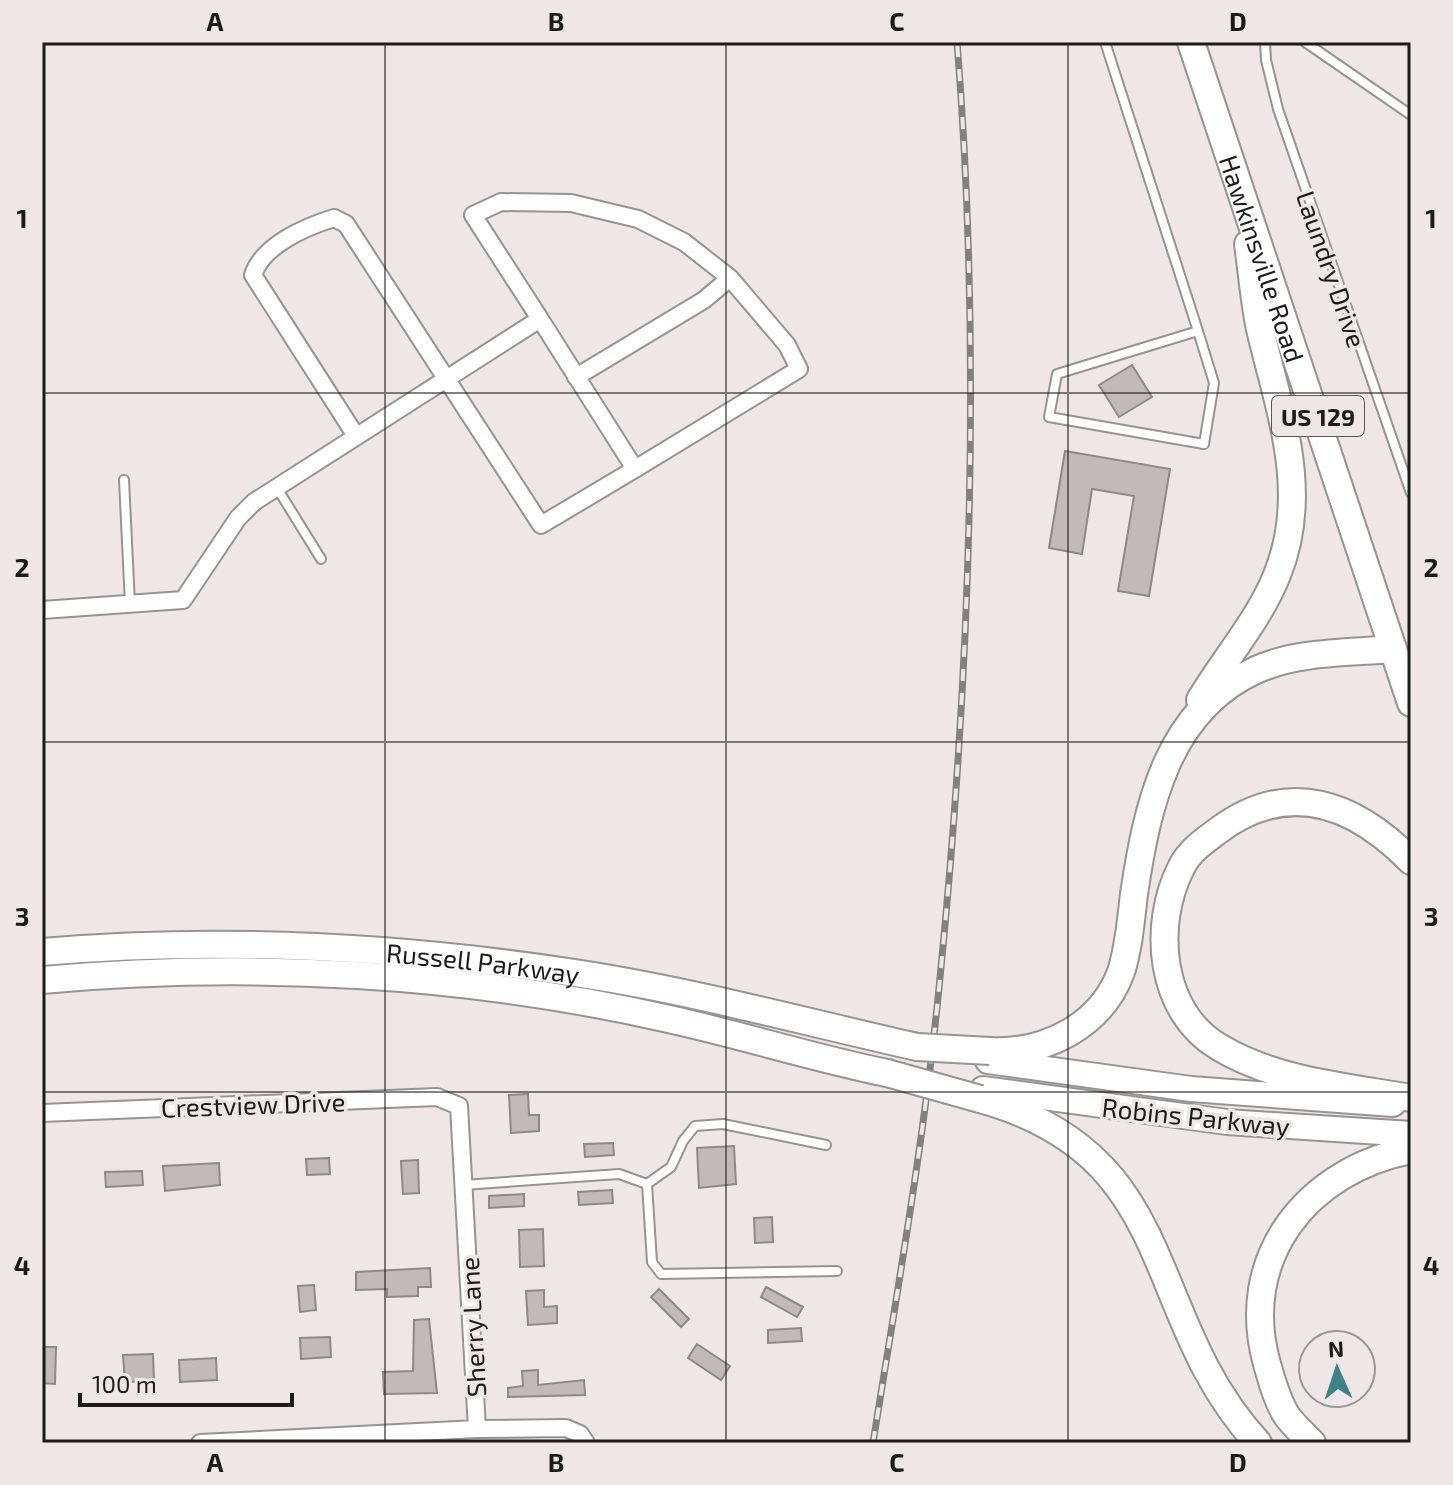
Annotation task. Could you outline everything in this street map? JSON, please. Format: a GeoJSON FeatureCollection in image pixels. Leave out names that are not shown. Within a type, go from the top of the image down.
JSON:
{"type":"FeatureCollection","features":[{"type":"Feature","properties":{"kind":"main road","name":"Hawkinsville Road"},"geometry":{"type":"LineString","coordinates":[[1191,42],[1411,703]]}},
{"type":"Feature","properties":{"kind":"main road","name":"Russell Parkway"},"geometry":{"type":"LineString","coordinates":[[42,952],[247,944],[437,955],[641,985],[917,1047],[989,1056],[1029,1048],[1067,1034],[1092,1016],[1109,995],[1125,954],[1152,802],[1187,723],[1270,591],[1283,561],[1293,503],[1290,453],[1259,325],[1240,185]]}},
{"type":"Feature","properties":{"kind":"main road"},"geometry":{"type":"LineString","coordinates":[[1187,723],[1231,685],[1257,669],[1308,657],[1393,649]]}},
{"type":"Feature","properties":{"kind":"main road"},"geometry":{"type":"LineString","coordinates":[[1411,861],[1383,832],[1359,817],[1317,803],[1275,803],[1256,807],[1195,848],[1182,866],[1172,889],[1164,929],[1167,973],[1182,1009],[1205,1037],[1219,1048],[1251,1062],[1317,1082],[1411,1098]]}},
{"type":"Feature","properties":{"kind":"main road","name":"Russell Parkway"},"geometry":{"type":"LineString","coordinates":[[42,980],[223,972],[343,976],[466,986],[669,1019],[982,1094],[1041,1119],[1080,1145],[1111,1174],[1135,1209],[1213,1382],[1258,1443]]}},
{"type":"Feature","properties":{"kind":"main road"},"geometry":{"type":"LineString","coordinates":[[1312,1443],[1286,1415],[1272,1382],[1259,1336],[1260,1286],[1273,1250],[1301,1209],[1328,1181],[1378,1156],[1411,1150]]}},
{"type":"Feature","properties":{"kind":"street"},"geometry":{"type":"LineString","coordinates":[[356,436],[253,275],[258,259],[309,225],[334,218],[346,224],[541,525],[635,469],[799,369],[787,345],[730,278],[684,242],[638,219],[571,203],[501,202],[473,215],[635,469]]}},
{"type":"Feature","properties":{"kind":"street"},"geometry":{"type":"LineString","coordinates":[[576,377],[704,300],[730,278]]}},
{"type":"Feature","properties":{"kind":"street"},"geometry":{"type":"LineString","coordinates":[[42,610],[183,600],[238,518],[276,488],[540,319]]}},
{"type":"Feature","properties":{"kind":"street","name":"Robins Parkway"},"geometry":{"type":"LineString","coordinates":[[989,1056],[1191,1089],[1411,1105]]}},
{"type":"Feature","properties":{"kind":"street","name":"Robins Parkway"},"geometry":{"type":"LineString","coordinates":[[982,1094],[1227,1122],[1411,1134]]}},
{"type":"Feature","properties":{"kind":"street","name":"Crestview Drive"},"geometry":{"type":"LineString","coordinates":[[42,1113],[437,1097],[459,1106],[459,1110]]}},
{"type":"Feature","properties":{"kind":"street","name":"Sherry Lane"},"geometry":{"type":"LineString","coordinates":[[459,1110],[477,1429],[566,1428],[580,1434],[586,1443]]}},
{"type":"Feature","properties":{"kind":"street"},"geometry":{"type":"LineString","coordinates":[[200,1443],[477,1429]]}},
{"type":"Feature","properties":{"kind":"lane"},"geometry":{"type":"LineString","coordinates":[[1105,42],[1198,331],[1214,383],[1204,444],[1049,417],[1057,374],[1198,331]]}},
{"type":"Feature","properties":{"kind":"lane","name":"Laundry Drive"},"geometry":{"type":"LineString","coordinates":[[1265,42],[1266,60],[1278,109],[1411,493]]}},
{"type":"Feature","properties":{"kind":"lane"},"geometry":{"type":"LineString","coordinates":[[1305,42],[1411,115]]}},
{"type":"Feature","properties":{"kind":"lane"},"geometry":{"type":"LineString","coordinates":[[124,480],[130,605]]}},
{"type":"Feature","properties":{"kind":"lane"},"geometry":{"type":"LineString","coordinates":[[276,488],[321,559]]}},
{"type":"Feature","properties":{"kind":"lane"},"geometry":{"type":"LineString","coordinates":[[647,1184],[671,1167],[683,1141],[695,1126],[723,1124],[826,1145]]}},
{"type":"Feature","properties":{"kind":"lane"},"geometry":{"type":"LineString","coordinates":[[463,1185],[619,1174],[647,1184]]}},
{"type":"Feature","properties":{"kind":"lane"},"geometry":{"type":"LineString","coordinates":[[647,1184],[652,1262],[661,1274],[837,1271]]}},
{"type":"Feature","properties":{"kind":"building"},"geometry":{"type":"Polygon","coordinates":[[[1132,365],[1152,397],[1119,417],[1099,385],[1132,365]]]}},
{"type":"Feature","properties":{"kind":"building"},"geometry":{"type":"Polygon","coordinates":[[[1065,451],[1170,469],[1149,596],[1118,591],[1134,496],[1092,489],[1082,554],[1049,548],[1065,451]]]}},
{"type":"Feature","properties":{"kind":"building"},"geometry":{"type":"Polygon","coordinates":[[[528,1094],[529,1115],[539,1115],[539,1131],[511,1133],[509,1095],[528,1094]]]}},
{"type":"Feature","properties":{"kind":"building"},"geometry":{"type":"Polygon","coordinates":[[[613,1143],[614,1155],[585,1157],[584,1144],[613,1143]]]}},
{"type":"Feature","properties":{"kind":"building"},"geometry":{"type":"Polygon","coordinates":[[[734,1146],[736,1184],[699,1188],[697,1148],[734,1146]]]}},
{"type":"Feature","properties":{"kind":"building"},"geometry":{"type":"Polygon","coordinates":[[[329,1158],[330,1174],[307,1175],[306,1159],[329,1158]]]}},
{"type":"Feature","properties":{"kind":"building"},"geometry":{"type":"Polygon","coordinates":[[[418,1160],[419,1193],[403,1194],[401,1161],[418,1160]]]}},
{"type":"Feature","properties":{"kind":"building"},"geometry":{"type":"Polygon","coordinates":[[[219,1163],[220,1185],[165,1191],[163,1166],[219,1163]]]}},
{"type":"Feature","properties":{"kind":"building"},"geometry":{"type":"Polygon","coordinates":[[[142,1171],[143,1185],[106,1187],[105,1172],[142,1171]]]}},
{"type":"Feature","properties":{"kind":"building"},"geometry":{"type":"Polygon","coordinates":[[[612,1190],[613,1203],[579,1205],[578,1192],[612,1190]]]}},
{"type":"Feature","properties":{"kind":"building"},"geometry":{"type":"Polygon","coordinates":[[[524,1194],[524,1206],[489,1208],[489,1196],[524,1194]]]}},
{"type":"Feature","properties":{"kind":"building"},"geometry":{"type":"Polygon","coordinates":[[[772,1217],[773,1242],[755,1243],[754,1218],[772,1217]]]}},
{"type":"Feature","properties":{"kind":"building"},"geometry":{"type":"Polygon","coordinates":[[[543,1229],[544,1266],[520,1267],[519,1230],[543,1229]]]}},
{"type":"Feature","properties":{"kind":"building"},"geometry":{"type":"Polygon","coordinates":[[[430,1268],[431,1287],[418,1287],[418,1296],[387,1297],[387,1289],[356,1290],[356,1272],[430,1268]]]}},
{"type":"Feature","properties":{"kind":"building"},"geometry":{"type":"Polygon","coordinates":[[[314,1285],[316,1310],[300,1312],[298,1286],[314,1285]]]}},
{"type":"Feature","properties":{"kind":"building"},"geometry":{"type":"Polygon","coordinates":[[[766,1287],[803,1307],[797,1317],[761,1297],[766,1287]]]}},
{"type":"Feature","properties":{"kind":"building"},"geometry":{"type":"Polygon","coordinates":[[[659,1289],[689,1319],[681,1327],[651,1297],[659,1289]]]}},
{"type":"Feature","properties":{"kind":"building"},"geometry":{"type":"Polygon","coordinates":[[[544,1290],[544,1307],[557,1306],[557,1323],[528,1325],[526,1291],[544,1290]]]}},
{"type":"Feature","properties":{"kind":"building"},"geometry":{"type":"Polygon","coordinates":[[[429,1319],[437,1393],[384,1394],[383,1372],[413,1371],[414,1320],[429,1319]]]}},
{"type":"Feature","properties":{"kind":"building"},"geometry":{"type":"Polygon","coordinates":[[[801,1328],[802,1341],[768,1343],[768,1330],[801,1328]]]}},
{"type":"Feature","properties":{"kind":"building"},"geometry":{"type":"Polygon","coordinates":[[[330,1337],[331,1357],[301,1359],[300,1338],[330,1337]]]}},
{"type":"Feature","properties":{"kind":"building"},"geometry":{"type":"Polygon","coordinates":[[[697,1344],[730,1366],[721,1380],[688,1358],[697,1344]]]}},
{"type":"Feature","properties":{"kind":"building"},"geometry":{"type":"Polygon","coordinates":[[[42,1347],[56,1347],[55,1384],[42,1383],[42,1347]]]}},
{"type":"Feature","properties":{"kind":"building"},"geometry":{"type":"Polygon","coordinates":[[[153,1354],[154,1381],[125,1382],[123,1355],[153,1354]]]}},
{"type":"Feature","properties":{"kind":"building"},"geometry":{"type":"Polygon","coordinates":[[[216,1358],[217,1380],[180,1382],[179,1360],[216,1358]]]}},
{"type":"Feature","properties":{"kind":"building"},"geometry":{"type":"Polygon","coordinates":[[[538,1370],[538,1385],[584,1380],[585,1395],[508,1397],[508,1388],[523,1386],[522,1371],[538,1370]]]}},
{"type":"Feature","properties":{"kind":"railway"},"geometry":{"type":"LineString","coordinates":[[873,1443],[926,1102],[950,871],[958,753],[965,635],[970,396],[965,159],[957,42]]}}]}
